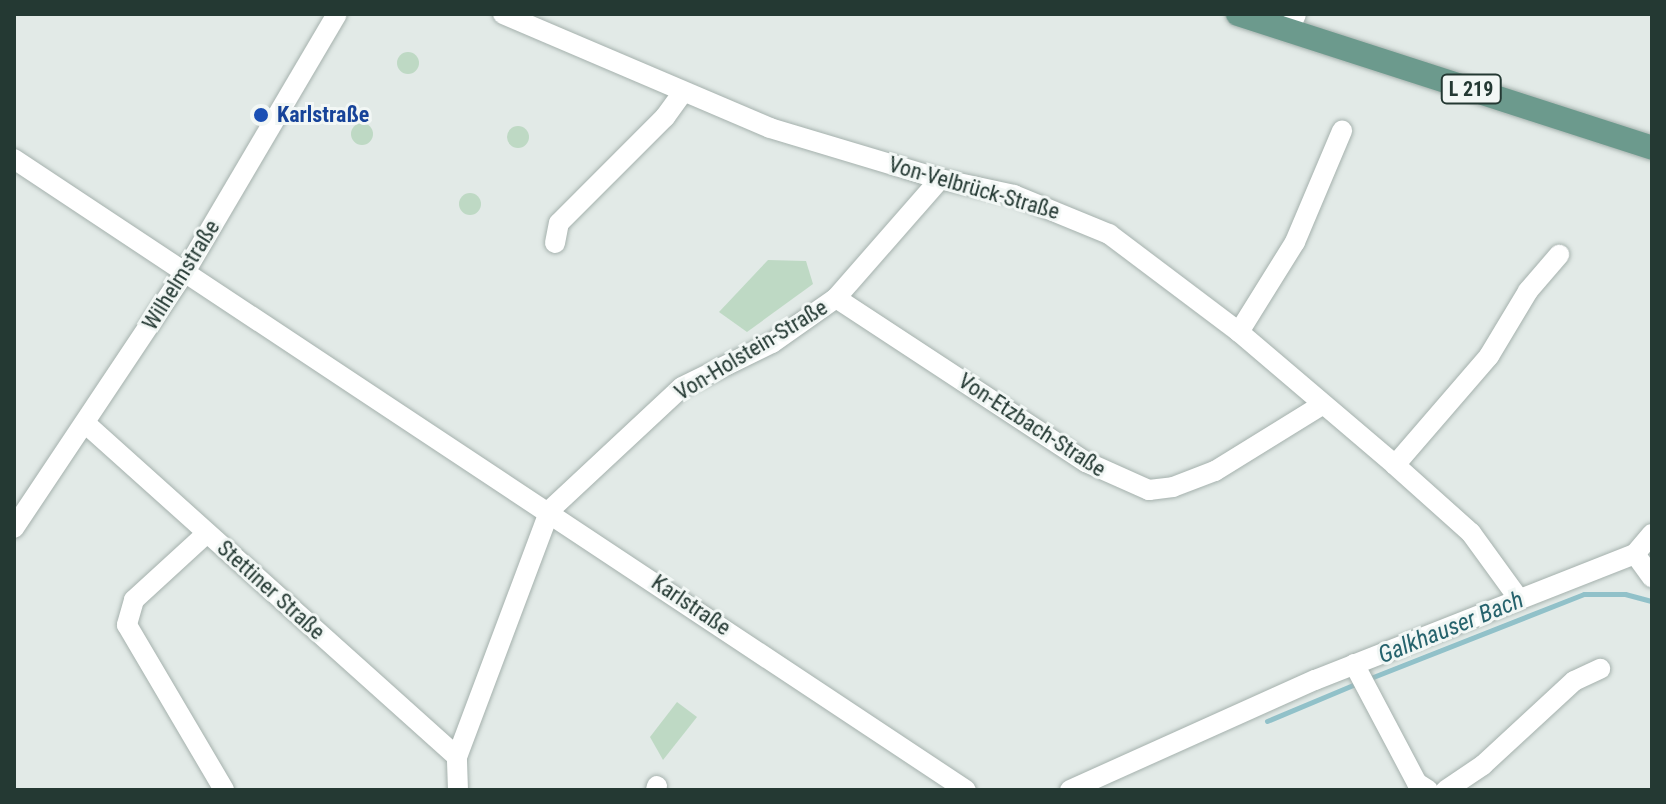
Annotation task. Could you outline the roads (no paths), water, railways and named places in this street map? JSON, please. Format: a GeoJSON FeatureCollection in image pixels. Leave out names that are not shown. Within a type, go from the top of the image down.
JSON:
{"type":"FeatureCollection","features":[{"type":"Feature","properties":{"kind":"main road","name":"L 219"},"geometry":{"type":"LineString","coordinates":[[1238,14],[1293,22],[1652,148]]}},
{"type":"Feature","properties":{"kind":"street","name":"Wilhelmstraße"},"geometry":{"type":"LineString","coordinates":[[14,528],[185,272],[337,14]]}},
{"type":"Feature","properties":{"kind":"street","name":"Von-Velbrück-Straße"},"geometry":{"type":"LineString","coordinates":[[503,14],[770,128],[940,179],[1014,195],[1077,218],[1113,237],[1239,332],[1395,465],[1471,533],[1519,599]]}},
{"type":"Feature","properties":{"kind":"street"},"geometry":{"type":"LineString","coordinates":[[555,243],[559,223],[665,117],[683,92]]}},
{"type":"Feature","properties":{"kind":"street"},"geometry":{"type":"LineString","coordinates":[[1239,332],[1295,242],[1342,131]]}},
{"type":"Feature","properties":{"kind":"street","name":"Karlstraße"},"geometry":{"type":"LineString","coordinates":[[14,159],[550,510],[966,790]]}},
{"type":"Feature","properties":{"kind":"street","name":"Von-Holstein-Straße"},"geometry":{"type":"LineString","coordinates":[[550,510],[682,387],[772,343],[836,298],[940,179]]}},
{"type":"Feature","properties":{"kind":"street"},"geometry":{"type":"LineString","coordinates":[[1395,465],[1489,356],[1528,291],[1559,255]]}},
{"type":"Feature","properties":{"kind":"street","name":"Von-Etzbach-Straße"},"geometry":{"type":"LineString","coordinates":[[836,298],[1086,462],[1149,490],[1173,487],[1215,471],[1322,405]]}},
{"type":"Feature","properties":{"kind":"street","name":"Stettiner Straße"},"geometry":{"type":"LineString","coordinates":[[85,423],[457,757]]}},
{"type":"Feature","properties":{"kind":"street"},"geometry":{"type":"LineString","coordinates":[[458,790],[457,757],[550,510]]}},
{"type":"Feature","properties":{"kind":"street"},"geometry":{"type":"LineString","coordinates":[[207,533],[134,600],[127,625],[224,790]]}},
{"type":"Feature","properties":{"kind":"street"},"geometry":{"type":"LineString","coordinates":[[1070,790],[1354,664],[1635,554],[1652,534]]}},
{"type":"Feature","properties":{"kind":"street"},"geometry":{"type":"LineString","coordinates":[[1635,554],[1652,577]]}},
{"type":"Feature","properties":{"kind":"street"},"geometry":{"type":"LineString","coordinates":[[1354,664],[1372,704],[1417,783],[1428,790]]}},
{"type":"Feature","properties":{"kind":"street"},"geometry":{"type":"LineString","coordinates":[[1446,790],[1483,765],[1574,681],[1600,669]]}},
{"type":"Feature","properties":{"kind":"waterway","name":"Galkhauser Bach"},"geometry":{"type":"LineString","coordinates":[[1368,679],[1584,594],[1625,594],[1652,601]]}},
{"type":"Feature","properties":{"kind":"waterway","name":"Galkhauser Bach"},"geometry":{"type":"LineString","coordinates":[[1267,721],[1358,683]]}},
{"type":"Feature","properties":{"kind":"place","name":"Karlstraße"},"geometry":{"type":"Point","coordinates":[261,115]}}]}
